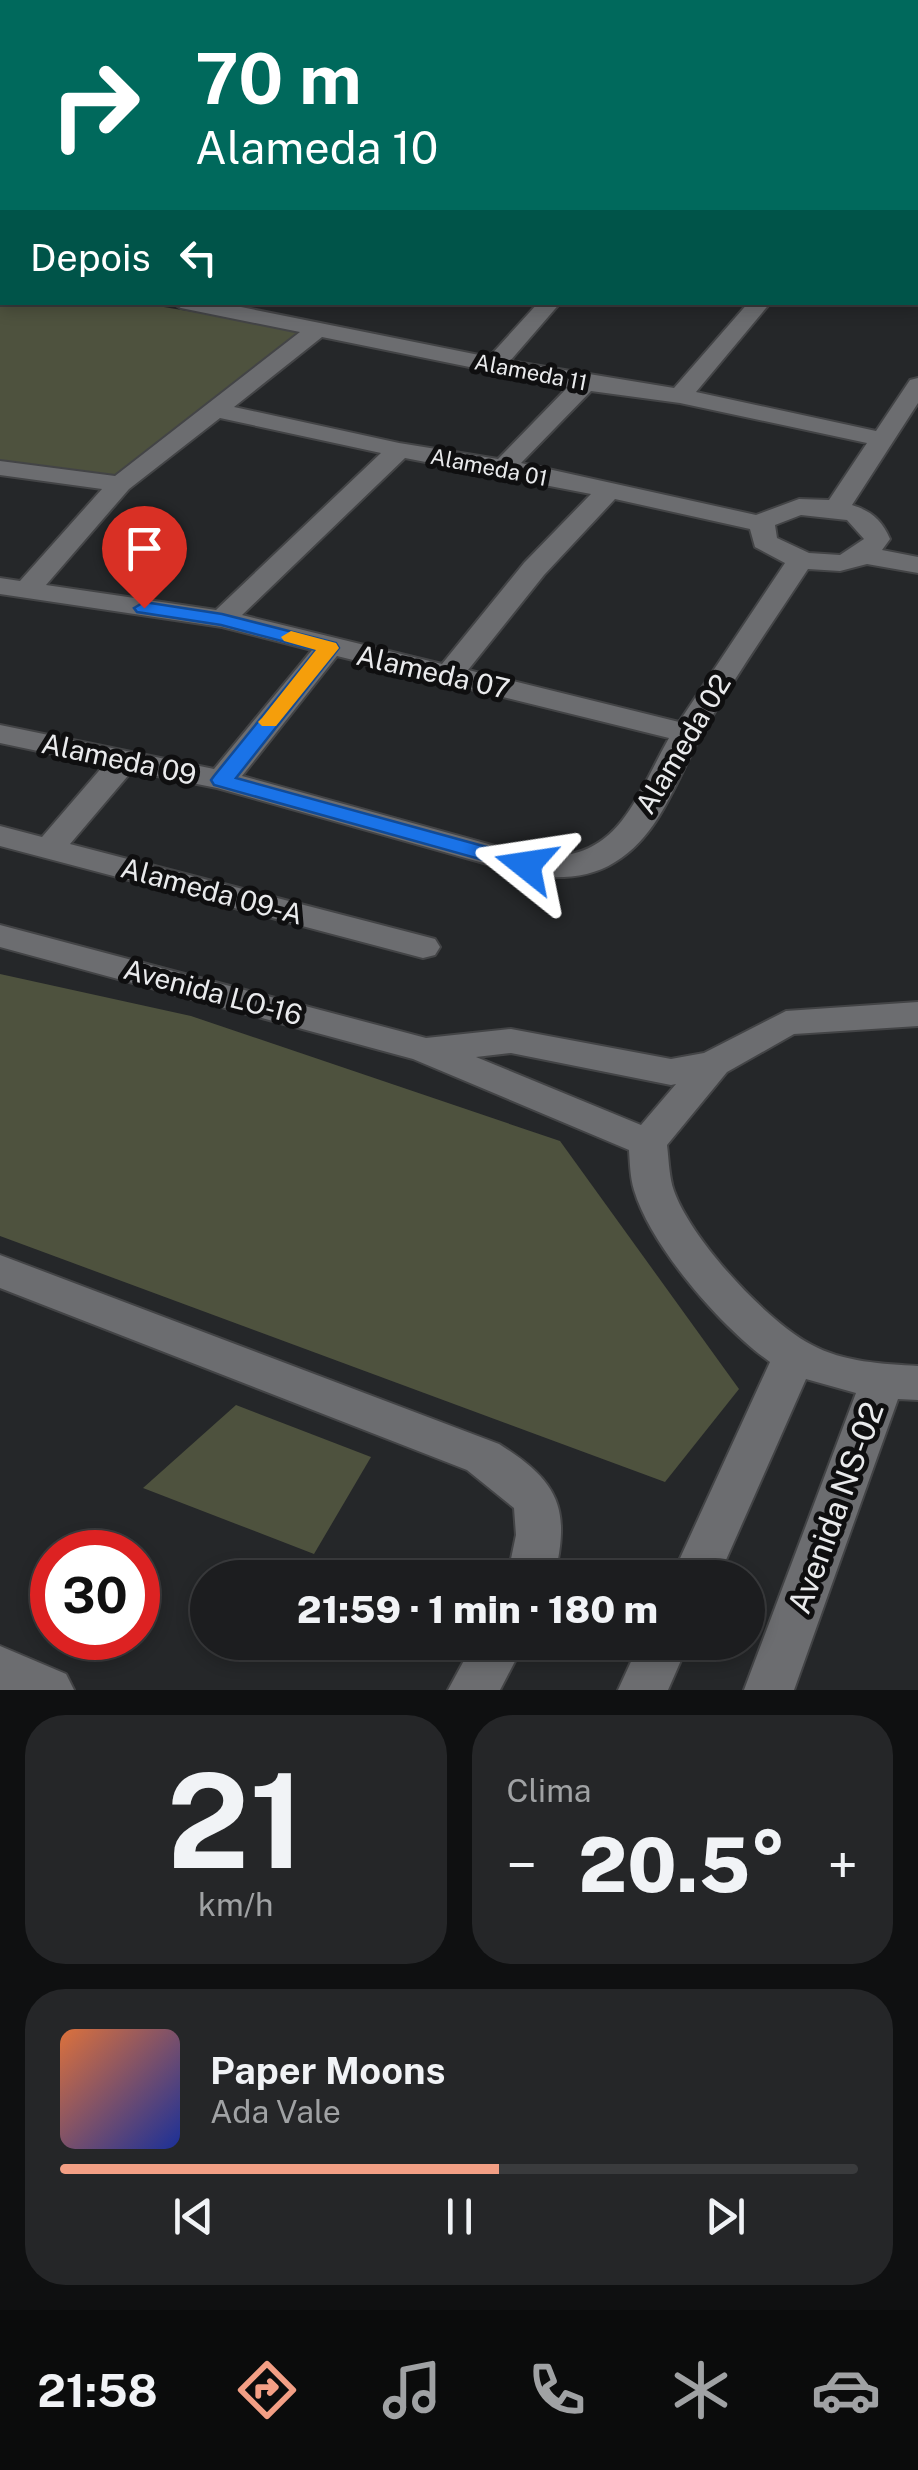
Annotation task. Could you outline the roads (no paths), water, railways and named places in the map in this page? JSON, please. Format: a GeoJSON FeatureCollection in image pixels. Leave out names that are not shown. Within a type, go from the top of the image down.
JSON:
{"type":"FeatureCollection","features":[{"type":"Feature","properties":{"kind":"street","name":"Alameda 11"},"geometry":{"type":"LineString","coordinates":[[195,305],[494,366],[680,396],[882,439]]}},
{"type":"Feature","properties":{"kind":"street"},"geometry":{"type":"LineString","coordinates":[[494,366],[548,305]]}},
{"type":"Feature","properties":{"kind":"street"},"geometry":{"type":"LineString","coordinates":[[680,396],[757,305]]}},
{"type":"Feature","properties":{"kind":"street"},"geometry":{"type":"LineString","coordinates":[[14,588],[120,484],[316,330]]}},
{"type":"Feature","properties":{"kind":"street"},"geometry":{"type":"LineString","coordinates":[[504,467],[585,383]]}},
{"type":"Feature","properties":{"kind":"street"},"geometry":{"type":"LineString","coordinates":[[836,509],[918,385]]}},
{"type":"Feature","properties":{"kind":"street","name":"Alameda 01"},"geometry":{"type":"LineString","coordinates":[[217,410],[762,524]]}},
{"type":"Feature","properties":{"kind":"street"},"geometry":{"type":"LineString","coordinates":[[222,620],[398,450]]}},
{"type":"Feature","properties":{"kind":"street"},"geometry":{"type":"LineString","coordinates":[[0,468],[120,484]]}},
{"type":"Feature","properties":{"kind":"street"},"geometry":{"type":"LineString","coordinates":[[449,675],[534,569],[608,491]]}},
{"type":"Feature","properties":{"kind":"street"},"geometry":{"type":"LineString","coordinates":[[871,547],[867,521],[836,509],[799,507],[770,516],[762,524],[764,541],[801,560],[835,562],[871,547],[918,547]]}},
{"type":"Feature","properties":{"kind":"street"},"geometry":{"type":"LineString","coordinates":[[871,547],[918,565]]}},
{"type":"Feature","properties":{"kind":"street","name":"Alameda 02"},"geometry":{"type":"LineString","coordinates":[[526,865],[557,870],[582,865],[613,849],[649,804],[687,733],[801,560]]}},
{"type":"Feature","properties":{"kind":"street","name":"Alameda 07"},"geometry":{"type":"LineString","coordinates":[[14,588],[222,620],[687,733]]}},
{"type":"Feature","properties":{"kind":"street"},"geometry":{"type":"LineString","coordinates":[[222,780],[329,648]]}},
{"type":"Feature","properties":{"kind":"street","name":"Alameda 09"},"geometry":{"type":"LineString","coordinates":[[0,734],[222,780],[526,865]]}},
{"type":"Feature","properties":{"kind":"street"},"geometry":{"type":"LineString","coordinates":[[50,848],[126,760]]}},
{"type":"Feature","properties":{"kind":"street","name":"Alameda 09-A"},"geometry":{"type":"LineString","coordinates":[[0,836],[423,947]]}},
{"type":"Feature","properties":{"kind":"street","name":"Avenida LO-16"},"geometry":{"type":"LineString","coordinates":[[0,936],[426,1050],[648,1143]]}},
{"type":"Feature","properties":{"kind":"street"},"geometry":{"type":"LineString","coordinates":[[900,1383],[794,1357],[735,1304],[690,1254],[654,1192],[648,1143],[714,1063],[786,1023],[918,1014]]}},
{"type":"Feature","properties":{"kind":"street","name":"Avenida LO-16"},"geometry":{"type":"LineString","coordinates":[[426,1050],[511,1041],[671,1072],[714,1063]]}},
{"type":"Feature","properties":{"kind":"street"},"geometry":{"type":"LineString","coordinates":[[0,1272],[483,1457],[519,1479],[534,1497],[541,1517],[535,1560]]}},
{"type":"Feature","properties":{"kind":"street"},"geometry":{"type":"LineString","coordinates":[[702,1560],[794,1357]]}},
{"type":"Feature","properties":{"kind":"street","name":"Avenida NS-02"},"geometry":{"type":"LineString","coordinates":[[768,1690],[900,1383]]}},
{"type":"Feature","properties":{"kind":"street"},"geometry":{"type":"LineString","coordinates":[[473,1690],[490,1660]]}},
{"type":"Feature","properties":{"kind":"street"},"geometry":{"type":"LineString","coordinates":[[643,1690],[657,1660]]}},
{"type":"Feature","properties":{"kind":"street"},"geometry":{"type":"LineString","coordinates":[[0,1668],[49,1690]]}}]}
